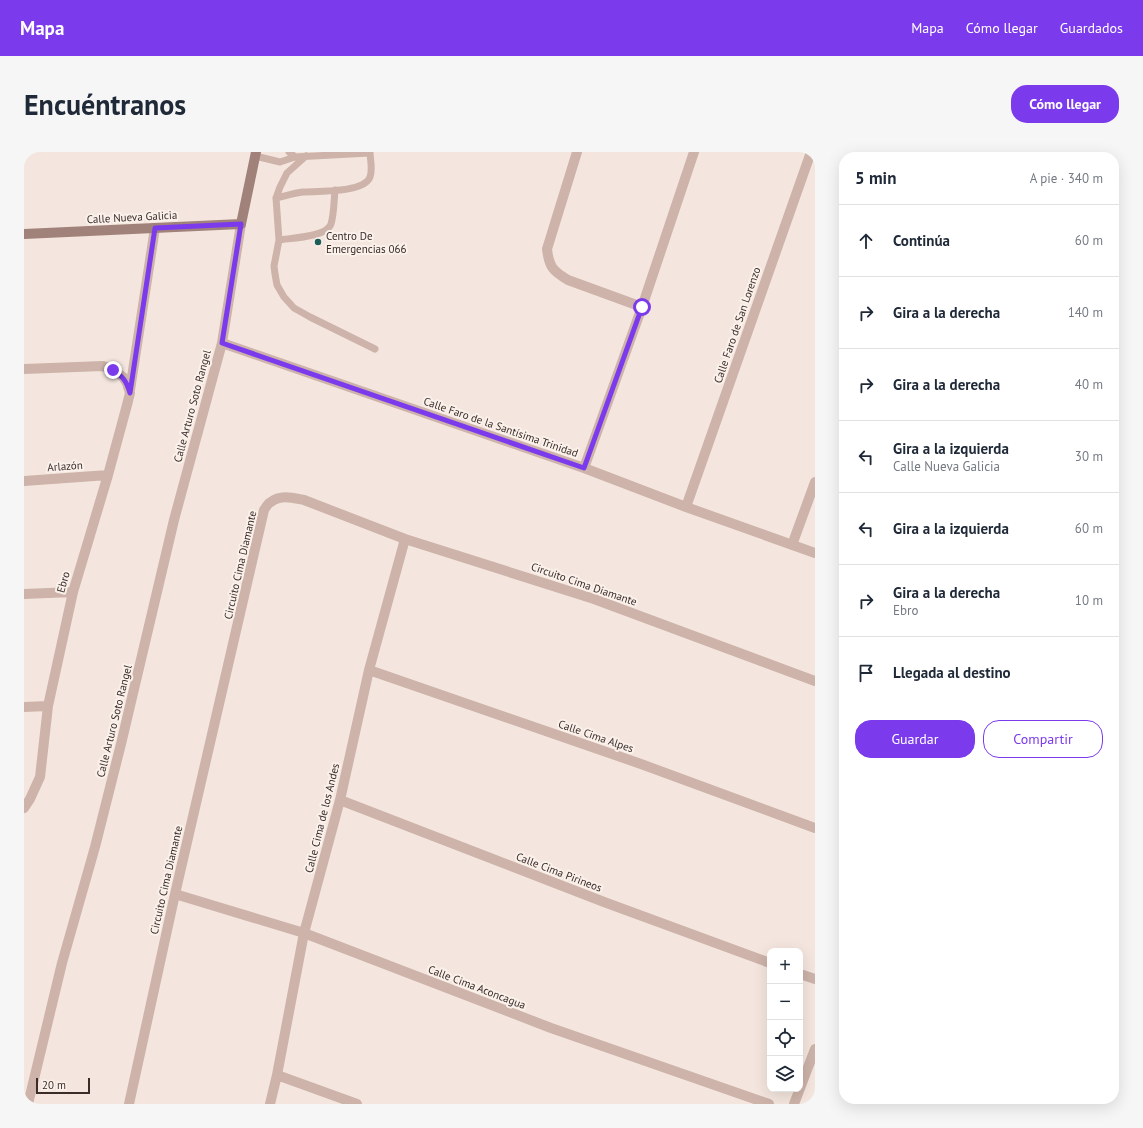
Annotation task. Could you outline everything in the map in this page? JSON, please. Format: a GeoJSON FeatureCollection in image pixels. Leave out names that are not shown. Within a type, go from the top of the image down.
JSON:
{"type":"FeatureCollection","features":[{"type":"Feature","properties":{"kind":"street"},"geometry":{"type":"LineString","coordinates":[[576,152],[547,249],[551,267],[558,274],[568,280],[642,307]]}},
{"type":"Feature","properties":{"kind":"street"},"geometry":{"type":"LineString","coordinates":[[584,468],[642,307],[694,152]]}},
{"type":"Feature","properties":{"kind":"street","name":"Calle Faro de San Lorenzo"},"geometry":{"type":"LineString","coordinates":[[686,507],[811,152]]}},
{"type":"Feature","properties":{"kind":"street"},"geometry":{"type":"LineString","coordinates":[[241,224],[256,154]]}},
{"type":"Feature","properties":{"kind":"street","name":"Calle Nueva Galicia"},"geometry":{"type":"LineString","coordinates":[[24,234],[241,224]]}},
{"type":"Feature","properties":{"kind":"street","name":"Calle Arturo Soto Rangel"},"geometry":{"type":"LineString","coordinates":[[28,1104],[62,963],[122,744],[174,520],[222,343],[241,224]]}},
{"type":"Feature","properties":{"kind":"street","name":"Ebro"},"geometry":{"type":"LineString","coordinates":[[24,808],[30,799],[40,777],[48,706],[72,592],[108,475],[130,393],[155,228]]}},
{"type":"Feature","properties":{"kind":"street","name":"Calle Faro de la Santísima Trinidad"},"geometry":{"type":"LineString","coordinates":[[222,343],[584,468],[815,554]]}},
{"type":"Feature","properties":{"kind":"street"},"geometry":{"type":"LineString","coordinates":[[24,369],[103,366],[113,370],[123,377],[127,383],[130,393]]}},
{"type":"Feature","properties":{"kind":"street","name":"Arlazón"},"geometry":{"type":"LineString","coordinates":[[24,481],[108,475]]}},
{"type":"Feature","properties":{"kind":"street"},"geometry":{"type":"LineString","coordinates":[[792,545],[815,482]]}},
{"type":"Feature","properties":{"kind":"street","name":"Circuito Cima Diamante"},"geometry":{"type":"LineString","coordinates":[[129,1104],[175,894],[264,510],[271,501],[281,498],[304,500],[405,539],[594,599],[815,681]]}},
{"type":"Feature","properties":{"kind":"street","name":"Calle Cima de los Andes"},"geometry":{"type":"LineString","coordinates":[[270,1104],[277,1075],[304,932],[340,800],[369,670],[405,539]]}},
{"type":"Feature","properties":{"kind":"street"},"geometry":{"type":"LineString","coordinates":[[24,594],[72,592]]}},
{"type":"Feature","properties":{"kind":"street","name":"Calle Cima Alpes"},"geometry":{"type":"LineString","coordinates":[[369,670],[641,764],[815,828]]}},
{"type":"Feature","properties":{"kind":"street"},"geometry":{"type":"LineString","coordinates":[[24,707],[48,706]]}},
{"type":"Feature","properties":{"kind":"street","name":"Calle Cima Pirineos"},"geometry":{"type":"LineString","coordinates":[[340,800],[596,899],[767,962]]}},
{"type":"Feature","properties":{"kind":"street","name":"Calle Cima Aconcagua"},"geometry":{"type":"LineString","coordinates":[[175,894],[304,932],[551,1028],[769,1104]]}},
{"type":"Feature","properties":{"kind":"street"},"geometry":{"type":"LineString","coordinates":[[803,975],[815,979]]}},
{"type":"Feature","properties":{"kind":"street"},"geometry":{"type":"LineString","coordinates":[[794,1104],[815,1049]]}},
{"type":"Feature","properties":{"kind":"street"},"geometry":{"type":"LineString","coordinates":[[277,1075],[356,1104]]}},
{"type":"Feature","properties":{"kind":"lane"},"geometry":{"type":"LineString","coordinates":[[289,152],[295,157]]}},
{"type":"Feature","properties":{"kind":"lane"},"geometry":{"type":"LineString","coordinates":[[256,154],[280,162],[295,157],[370,153],[372,172],[365,184],[335,190],[301,192],[276,198]]}},
{"type":"Feature","properties":{"kind":"lane"},"geometry":{"type":"LineString","coordinates":[[306,156],[287,173],[276,198],[279,240],[274,266],[278,285],[284,297],[294,308],[375,349]]}},
{"type":"Feature","properties":{"kind":"lane"},"geometry":{"type":"LineString","coordinates":[[279,240],[320,234],[329,229],[332,220],[335,190]]}},
{"type":"Feature","properties":{"kind":"place","name":"Centro De Emergencias 066"},"geometry":{"type":"Point","coordinates":[318,242]}},
{"type":"Feature","properties":{"kind":"route"},"geometry":{"type":"LineString","coordinates":[[113,370],[123,377],[127,383],[130,393],[155,228],[241,224],[222,343],[584,468],[642,307]]}}]}
